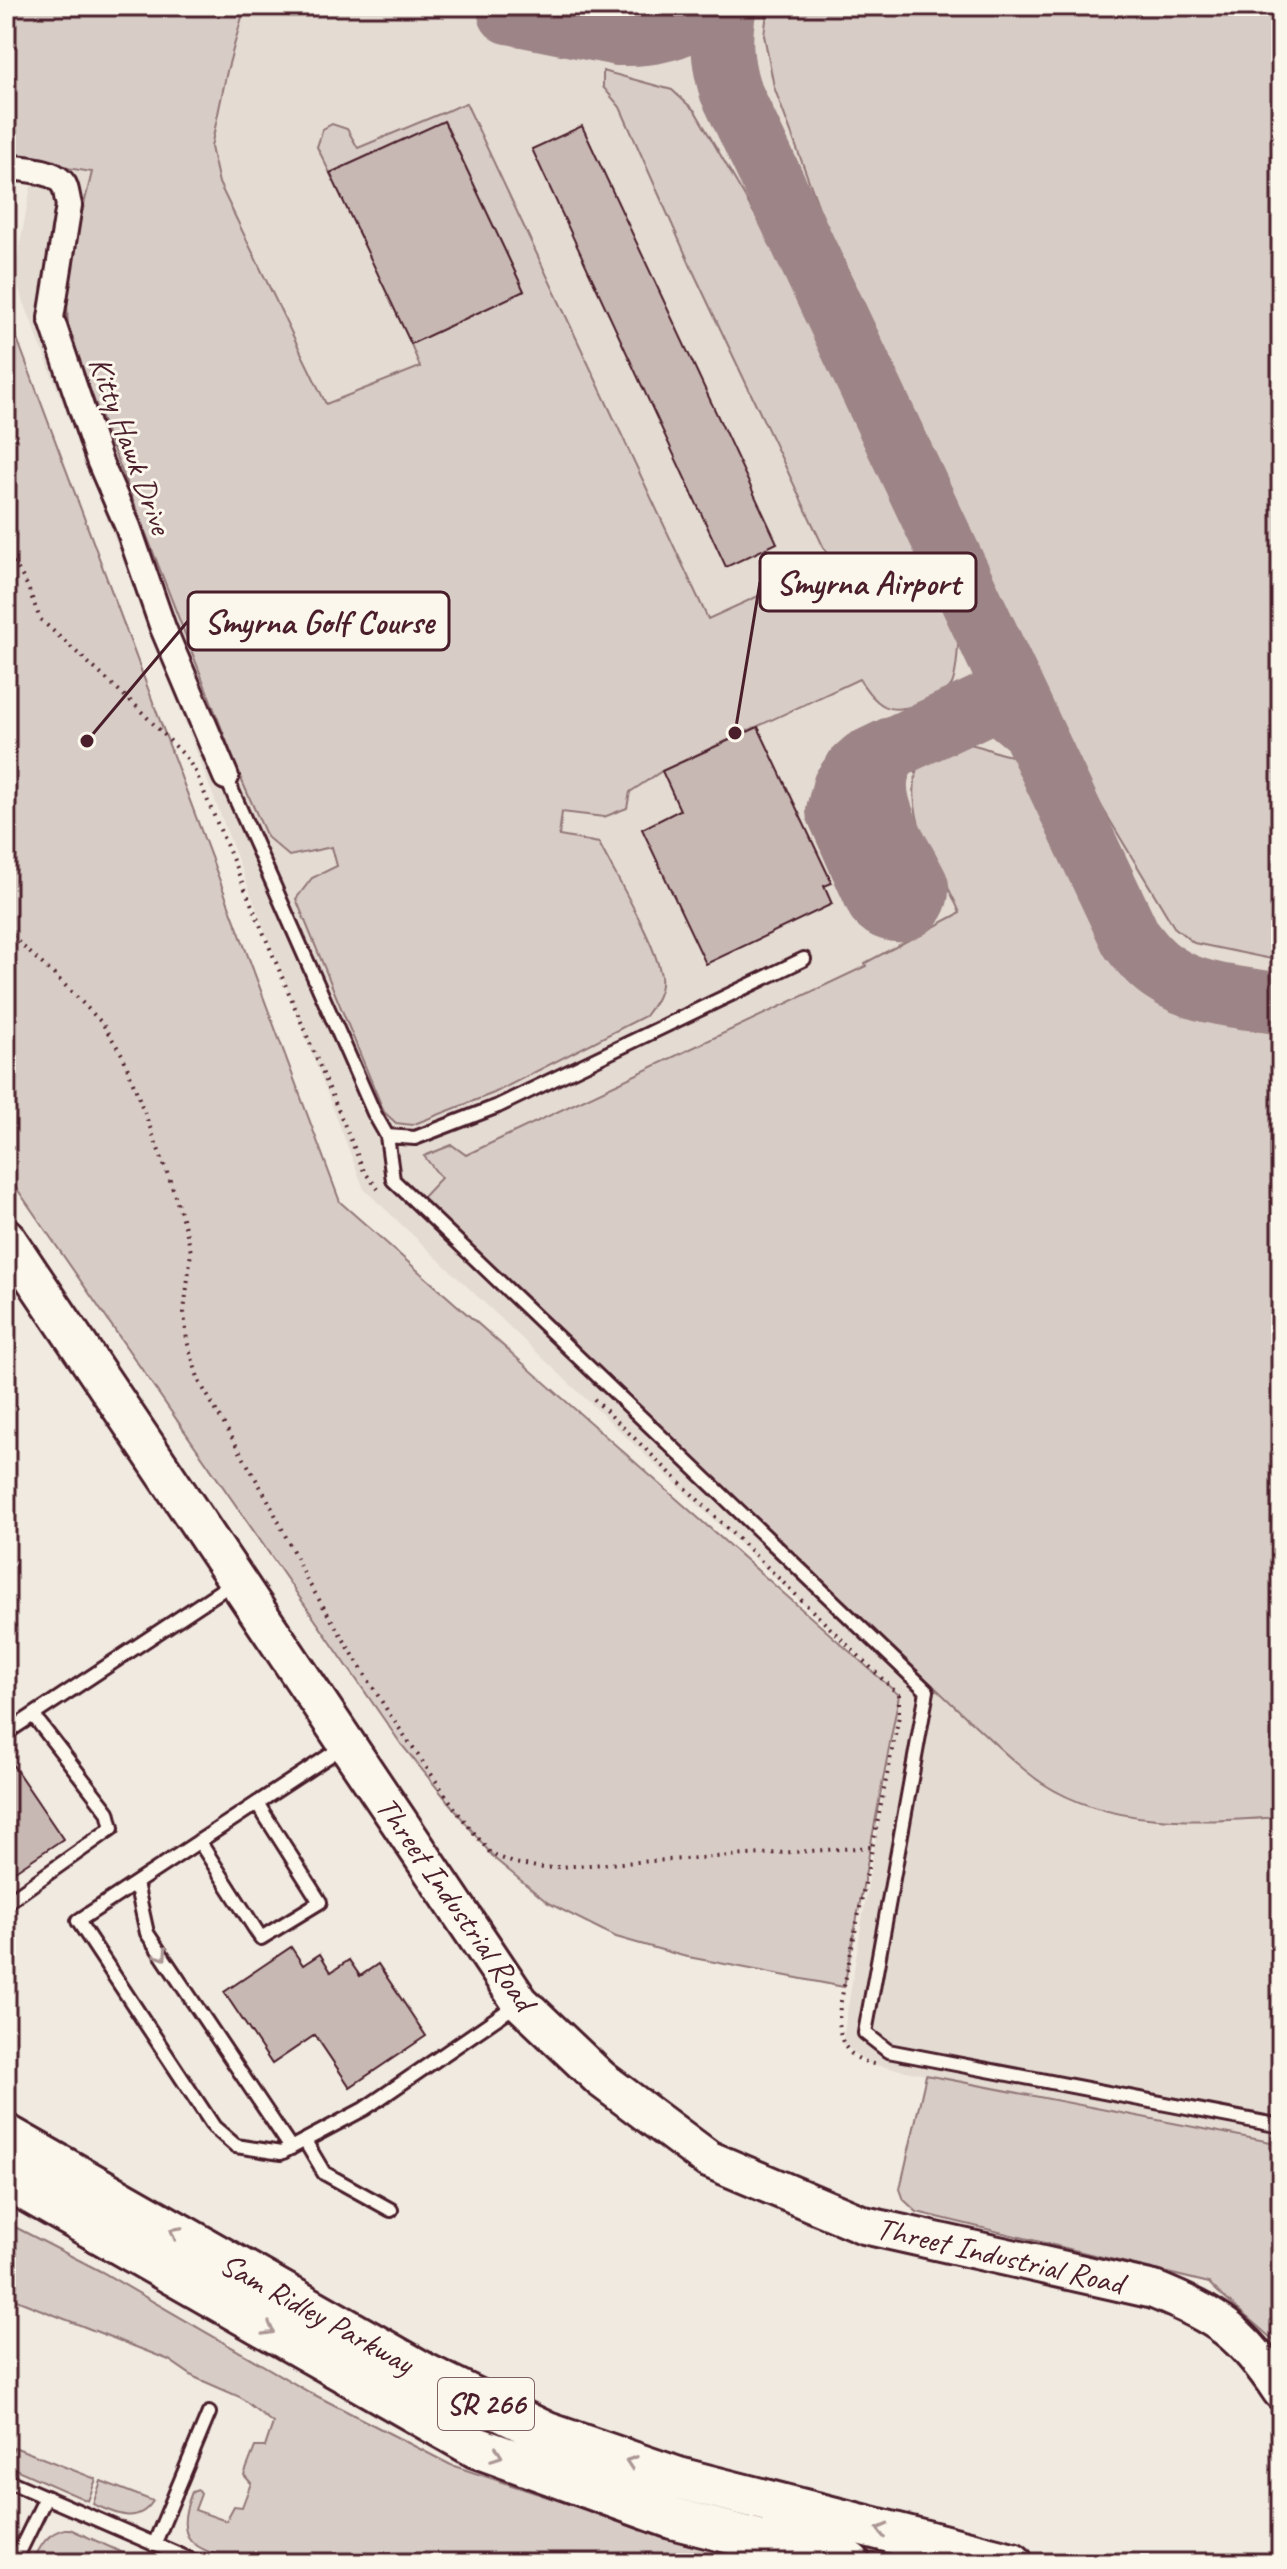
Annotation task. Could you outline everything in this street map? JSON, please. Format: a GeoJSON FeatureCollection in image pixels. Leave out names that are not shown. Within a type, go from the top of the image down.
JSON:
{"type":"FeatureCollection","features":[{"type":"Feature","properties":{"kind":"main road","name":"Sam Ridley Parkway"},"geometry":{"type":"LineString","coordinates":[[6,2135],[427,2375],[547,2433],[678,2478],[1012,2563]]}},
{"type":"Feature","properties":{"kind":"main road","name":"Sam Ridley Parkway"},"geometry":{"type":"LineString","coordinates":[[6,2179],[476,2447],[672,2518],[850,2563]]}},
{"type":"Feature","properties":{"kind":"main road"},"geometry":{"type":"LineString","coordinates":[[6,2213],[201,2292]]}},
{"type":"Feature","properties":{"kind":"street","name":"Kitty Hawk Drive"},"geometry":{"type":"LineString","coordinates":[[6,167],[33,170],[57,178],[65,187],[69,205],[51,318],[99,460],[128,527],[163,628],[226,777]]}},
{"type":"Feature","properties":{"kind":"street","name":"Threet Industrial Road"},"geometry":{"type":"LineString","coordinates":[[6,1237],[520,2002],[601,2079],[708,2159],[864,2225],[1154,2290],[1195,2306],[1229,2327],[1261,2361],[1281,2391]]}},
{"type":"Feature","properties":{"kind":"lane"},"geometry":{"type":"LineString","coordinates":[[226,777],[374,1113],[387,1136],[393,1180],[927,1691],[897,1842],[865,2033],[888,2051],[1281,2126]]}},
{"type":"Feature","properties":{"kind":"lane"},"geometry":{"type":"LineString","coordinates":[[387,1136],[415,1138],[498,1106],[804,959]]}},
{"type":"Feature","properties":{"kind":"lane"},"geometry":{"type":"LineString","coordinates":[[6,1733],[236,1580]]}},
{"type":"Feature","properties":{"kind":"lane"},"geometry":{"type":"LineString","coordinates":[[6,1903],[112,1828],[108,1812],[33,1715]]}},
{"type":"Feature","properties":{"kind":"lane"},"geometry":{"type":"LineString","coordinates":[[347,1744],[78,1921],[214,2127],[236,2146],[281,2153],[364,2109],[520,2002]]}},
{"type":"Feature","properties":{"kind":"lane"},"geometry":{"type":"LineString","coordinates":[[199,1841],[261,1938],[320,1902],[257,1803]]}},
{"type":"Feature","properties":{"kind":"lane"},"geometry":{"type":"LineString","coordinates":[[136,1883],[147,1933],[291,2148]]}},
{"type":"Feature","properties":{"kind":"lane"},"geometry":{"type":"LineString","coordinates":[[305,2141],[324,2173],[391,2210]]}},
{"type":"Feature","properties":{"kind":"lane"},"geometry":{"type":"LineString","coordinates":[[154,2545],[209,2413]]}},
{"type":"Feature","properties":{"kind":"lane"},"geometry":{"type":"LineString","coordinates":[[6,2480],[198,2563]]}},
{"type":"Feature","properties":{"kind":"lane"},"geometry":{"type":"LineString","coordinates":[[14,2563],[45,2499]]}},
{"type":"Feature","properties":{"kind":"path"},"geometry":{"type":"LineString","coordinates":[[6,548],[27,585],[40,619],[136,706],[186,757],[196,773],[364,1171],[386,1198]]}},
{"type":"Feature","properties":{"kind":"path"},"geometry":{"type":"LineString","coordinates":[[6,931],[102,1023],[123,1056],[187,1234],[191,1252],[184,1312],[187,1341],[199,1381],[268,1500],[307,1580],[390,1715],[491,1854],[514,1863],[543,1868],[872,1847],[899,1716],[899,1695],[590,1395]]}},
{"type":"Feature","properties":{"kind":"shaded area"},"geometry":{"type":"Polygon","coordinates":[[[6,6],[245,6],[211,147],[219,183],[326,404],[420,367],[411,344],[524,291],[444,121],[330,173],[317,147],[323,129],[332,124],[347,129],[358,148],[466,103],[708,619],[831,563],[692,269],[620,107],[603,87],[603,71],[672,90],[695,111],[798,289],[959,634],[952,684],[931,700],[900,709],[884,706],[876,701],[859,679],[662,771],[630,792],[627,808],[604,817],[562,812],[559,836],[599,843],[651,945],[661,976],[661,987],[645,1016],[494,1093],[412,1125],[396,1123],[384,1112],[296,899],[312,878],[337,866],[332,847],[289,856],[267,837],[72,350],[67,302],[69,280],[92,172],[6,158],[6,6]]]}},
{"type":"Feature","properties":{"kind":"shaded area"},"geometry":{"type":"Polygon","coordinates":[[[65,6],[1281,6],[1281,2144],[870,2064],[842,2044],[899,1695],[364,1189],[14,276],[65,6]]]}},
{"type":"Feature","properties":{"kind":"shaded area"},"geometry":{"type":"Polygon","coordinates":[[[768,6],[1281,6],[1281,961],[1194,943],[1174,927],[1079,769],[831,240],[774,87],[764,35],[768,6]]]}},
{"type":"Feature","properties":{"kind":"shaded area"},"geometry":{"type":"Polygon","coordinates":[[[6,309],[340,1202],[899,1695],[844,1987],[683,1956],[616,1937],[548,1903],[495,1859],[401,1744],[6,1173],[6,309]]]}},
{"type":"Feature","properties":{"kind":"shaded area"},"geometry":{"type":"Polygon","coordinates":[[[967,744],[1015,756],[1097,930],[1121,972],[1160,1003],[1190,1014],[1281,1033],[1281,1817],[1189,1821],[1127,1815],[1069,1798],[1032,1776],[967,1718],[421,1199],[441,1178],[424,1156],[452,1145],[466,1155],[866,966],[865,963],[960,913],[919,826],[914,788],[917,767],[947,750],[967,744]]]}},
{"type":"Feature","properties":{"kind":"shaded area"},"geometry":{"type":"Polygon","coordinates":[[[926,2075],[1281,2144],[1281,2348],[1209,2283],[917,2212],[904,2200],[900,2189],[926,2075]]]}},
{"type":"Feature","properties":{"kind":"shaded area"},"geometry":{"type":"Polygon","coordinates":[[[6,2226],[17,2228],[102,2272],[309,2392],[451,2465],[668,2537],[768,2563],[247,2563],[204,2550],[187,2536],[186,2511],[192,2492],[198,2490],[201,2494],[195,2510],[226,2521],[234,2506],[242,2507],[251,2483],[244,2475],[255,2447],[265,2447],[273,2423],[240,2397],[194,2377],[169,2360],[6,2296],[6,2226]]]}},
{"type":"Feature","properties":{"kind":"shaded area"},"geometry":{"type":"Polygon","coordinates":[[[14,2447],[96,2479],[88,2501],[6,2465],[14,2447]]]}},
{"type":"Feature","properties":{"kind":"shaded area"},"geometry":{"type":"Polygon","coordinates":[[[101,2481],[153,2501],[147,2509],[133,2515],[109,2511],[93,2504],[101,2481]]]}},
{"type":"Feature","properties":{"kind":"shaded area"},"geometry":{"type":"Polygon","coordinates":[[[65,2529],[145,2563],[32,2563],[48,2537],[65,2529]]]}},
{"type":"Feature","properties":{"kind":"building"},"geometry":{"type":"Polygon","coordinates":[[[444,121],[524,291],[411,344],[330,173],[444,121]]]}},
{"type":"Feature","properties":{"kind":"building"},"geometry":{"type":"Polygon","coordinates":[[[582,126],[777,543],[726,567],[532,149],[582,126]]]}},
{"type":"Feature","properties":{"kind":"building"},"geometry":{"type":"Polygon","coordinates":[[[758,727],[832,883],[824,886],[832,904],[706,964],[642,829],[680,810],[662,771],[758,727]]]}},
{"type":"Feature","properties":{"kind":"building"},"geometry":{"type":"Polygon","coordinates":[[[6,1755],[63,1839],[6,1877],[6,1755]]]}},
{"type":"Feature","properties":{"kind":"building"},"geometry":{"type":"Polygon","coordinates":[[[291,1947],[303,1965],[320,1954],[331,1972],[349,1960],[360,1976],[378,1964],[426,2036],[350,2087],[315,2035],[272,2064],[224,1992],[291,1947]]]}},
{"type":"Feature","properties":{"kind":"taxiway"},"geometry":{"type":"LineString","coordinates":[[509,13],[631,35],[678,26],[707,6]]}},
{"type":"Feature","properties":{"kind":"taxiway"},"geometry":{"type":"LineString","coordinates":[[726,6],[722,48],[730,90],[1131,939],[1156,967],[1192,987],[1281,1004]]}},
{"type":"Feature","properties":{"kind":"taxiway"},"geometry":{"type":"LineString","coordinates":[[894,747],[865,761],[856,769],[843,787],[837,811],[877,901],[883,907],[898,911],[915,902],[918,886],[883,816],[877,779],[882,762],[894,747],[986,704],[1003,705],[1031,728]]}},
{"type":"Feature","properties":{"kind":"place","name":"Smyrna Airport"},"geometry":{"type":"Point","coordinates":[735,733]}},
{"type":"Feature","properties":{"kind":"place","name":"Smyrna Golf Course"},"geometry":{"type":"Point","coordinates":[87,741]}}]}
